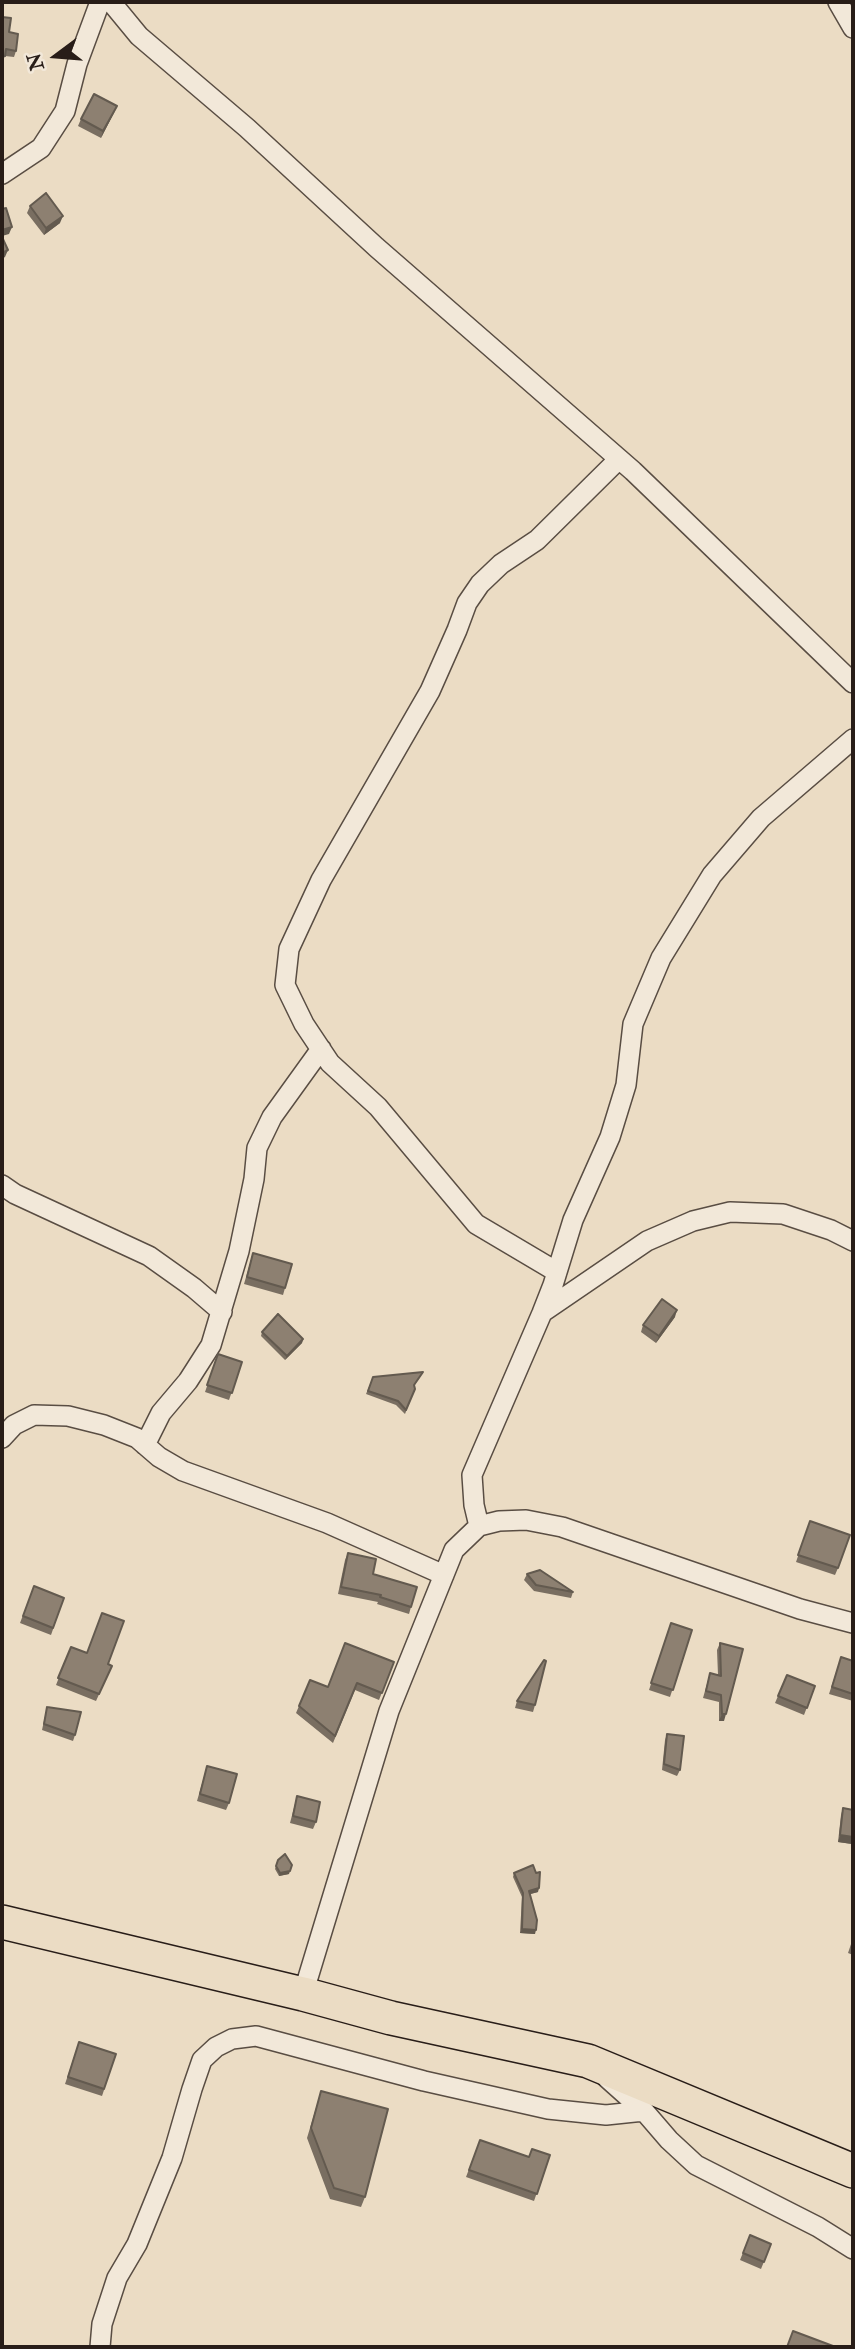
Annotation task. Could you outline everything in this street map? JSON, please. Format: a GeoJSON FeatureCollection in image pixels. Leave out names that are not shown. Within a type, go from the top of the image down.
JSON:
{"type":"FeatureCollection","features":[{"type":"Feature","properties":{"kind":"highway"},"geometry":{"type":"LineString","coordinates":[[2,1922],[303,1994],[391,2018],[588,2061],[853,2171]]}},
{"type":"Feature","properties":{"kind":"street"},"geometry":{"type":"LineString","coordinates":[[2,174],[41,148],[65,111],[77,64],[100,2]]}},
{"type":"Feature","properties":{"kind":"street"},"geometry":{"type":"LineString","coordinates":[[111,2],[139,36],[247,128],[376,247],[619,459],[853,682]]}},
{"type":"Feature","properties":{"kind":"street"},"geometry":{"type":"LineString","coordinates":[[838,2],[853,28]]}},
{"type":"Feature","properties":{"kind":"street"},"geometry":{"type":"LineString","coordinates":[[557,1272],[476,1224],[378,1107],[330,1063],[304,1024],[285,985],[289,949],[321,880],[430,691],[467,603],[480,584],[501,564],[537,540],[619,459]]}},
{"type":"Feature","properties":{"kind":"street"},"geometry":{"type":"LineString","coordinates":[[479,1526],[472,1475],[542,1313],[573,1220],[610,1137],[626,1085],[633,1024],[661,958],[712,876],[761,818],[853,739]]}},
{"type":"Feature","properties":{"kind":"street"},"geometry":{"type":"LineString","coordinates":[[145,1445],[160,1413],[188,1381],[211,1345],[242,1239],[257,1148],[271,1117],[321,1049]]}},
{"type":"Feature","properties":{"kind":"street"},"geometry":{"type":"LineString","coordinates":[[2,1185],[15,1194],[149,1256],[222,1312]]}},
{"type":"Feature","properties":{"kind":"street"},"geometry":{"type":"LineString","coordinates":[[542,1313],[647,1241],[693,1221],[730,1212],[783,1214],[831,1230],[853,1241]]}},
{"type":"Feature","properties":{"kind":"street"},"geometry":{"type":"LineString","coordinates":[[2,1438],[14,1425],[34,1415],[68,1416],[104,1424],[137,1438],[159,1457],[183,1471],[327,1523],[444,1575]]}},
{"type":"Feature","properties":{"kind":"street"},"geometry":{"type":"LineString","coordinates":[[303,1994],[389,1711],[454,1550],[479,1526],[499,1521],[526,1520],[562,1527],[800,1609],[853,1623]]}},
{"type":"Feature","properties":{"kind":"street"},"geometry":{"type":"LineString","coordinates":[[100,2347],[102,2324],[117,2278],[137,2244],[172,2158],[202,2060],[232,2039],[256,2036],[424,2081],[548,2109],[606,2115],[644,2111]]}},
{"type":"Feature","properties":{"kind":"street"},"geometry":{"type":"LineString","coordinates":[[588,2061],[644,2111],[669,2140],[696,2165],[818,2227],[853,2249]]}},
{"type":"Feature","properties":{"kind":"building"},"geometry":{"type":"Polygon","coordinates":[[[2,17],[11,18],[9,32],[18,34],[16,51],[6,49],[5,56],[2,56],[2,17]]]}},
{"type":"Feature","properties":{"kind":"building"},"geometry":{"type":"Polygon","coordinates":[[[94,94],[117,106],[103,131],[81,119],[94,94]]]}},
{"type":"Feature","properties":{"kind":"building"},"geometry":{"type":"Polygon","coordinates":[[[46,193],[63,216],[46,228],[30,206],[46,193]]]}},
{"type":"Feature","properties":{"kind":"building"},"geometry":{"type":"Polygon","coordinates":[[[6,208],[12,227],[2,230],[2,209],[6,208]]]}},
{"type":"Feature","properties":{"kind":"building"},"geometry":{"type":"Polygon","coordinates":[[[2,237],[8,250],[2,253],[2,237]]]}},
{"type":"Feature","properties":{"kind":"building"},"geometry":{"type":"Polygon","coordinates":[[[253,1253],[292,1264],[285,1288],[247,1277],[253,1253]]]}},
{"type":"Feature","properties":{"kind":"building"},"geometry":{"type":"Polygon","coordinates":[[[662,1299],[677,1310],[659,1336],[643,1325],[662,1299]]]}},
{"type":"Feature","properties":{"kind":"building"},"geometry":{"type":"Polygon","coordinates":[[[278,1314],[303,1339],[287,1356],[262,1332],[278,1314]]]}},
{"type":"Feature","properties":{"kind":"building"},"geometry":{"type":"Polygon","coordinates":[[[218,1354],[242,1362],[232,1393],[207,1385],[218,1354]]]}},
{"type":"Feature","properties":{"kind":"building"},"geometry":{"type":"Polygon","coordinates":[[[423,1372],[414,1385],[415,1389],[406,1410],[398,1401],[368,1391],[373,1377],[423,1372]]]}},
{"type":"Feature","properties":{"kind":"building"},"geometry":{"type":"Polygon","coordinates":[[[810,1521],[850,1535],[838,1568],[798,1555],[810,1521]]]}},
{"type":"Feature","properties":{"kind":"building"},"geometry":{"type":"Polygon","coordinates":[[[348,1553],[376,1559],[373,1574],[417,1587],[411,1607],[380,1597],[381,1595],[341,1587],[348,1553]]]}},
{"type":"Feature","properties":{"kind":"building"},"geometry":{"type":"Polygon","coordinates":[[[540,1570],[573,1592],[536,1585],[527,1574],[540,1570]]]}},
{"type":"Feature","properties":{"kind":"building"},"geometry":{"type":"Polygon","coordinates":[[[34,1586],[64,1598],[53,1628],[23,1616],[34,1586]]]}},
{"type":"Feature","properties":{"kind":"building"},"geometry":{"type":"Polygon","coordinates":[[[102,1613],[124,1621],[108,1664],[112,1666],[99,1694],[58,1678],[71,1647],[87,1653],[102,1613]]]}},
{"type":"Feature","properties":{"kind":"building"},"geometry":{"type":"Polygon","coordinates":[[[671,1623],[692,1630],[673,1690],[651,1683],[671,1623]]]}},
{"type":"Feature","properties":{"kind":"building"},"geometry":{"type":"Polygon","coordinates":[[[345,1643],[394,1662],[382,1693],[357,1683],[335,1736],[299,1706],[310,1680],[328,1687],[345,1643]]]}},
{"type":"Feature","properties":{"kind":"building"},"geometry":{"type":"Polygon","coordinates":[[[720,1643],[743,1649],[726,1714],[722,1714],[721,1695],[706,1691],[710,1673],[721,1676],[720,1643]]]}},
{"type":"Feature","properties":{"kind":"building"},"geometry":{"type":"Polygon","coordinates":[[[841,1657],[853,1661],[853,1694],[832,1687],[841,1657]]]}},
{"type":"Feature","properties":{"kind":"building"},"geometry":{"type":"Polygon","coordinates":[[[544,1660],[546,1661],[535,1705],[517,1701],[544,1660]]]}},
{"type":"Feature","properties":{"kind":"building"},"geometry":{"type":"Polygon","coordinates":[[[787,1675],[815,1686],[807,1708],[778,1696],[787,1675]]]}},
{"type":"Feature","properties":{"kind":"building"},"geometry":{"type":"Polygon","coordinates":[[[47,1707],[81,1712],[75,1735],[44,1724],[47,1707]]]}},
{"type":"Feature","properties":{"kind":"building"},"geometry":{"type":"Polygon","coordinates":[[[667,1734],[684,1736],[680,1770],[664,1764],[667,1734]]]}},
{"type":"Feature","properties":{"kind":"building"},"geometry":{"type":"Polygon","coordinates":[[[207,1766],[237,1774],[229,1803],[200,1794],[207,1766]]]}},
{"type":"Feature","properties":{"kind":"building"},"geometry":{"type":"Polygon","coordinates":[[[297,1796],[320,1802],[316,1822],[293,1816],[297,1796]]]}},
{"type":"Feature","properties":{"kind":"building"},"geometry":{"type":"Polygon","coordinates":[[[843,1808],[853,1810],[853,1837],[840,1835],[843,1808]]]}},
{"type":"Feature","properties":{"kind":"building"},"geometry":{"type":"Polygon","coordinates":[[[285,1854],[292,1865],[290,1871],[280,1873],[276,1866],[285,1854]]]}},
{"type":"Feature","properties":{"kind":"building"},"geometry":{"type":"Polygon","coordinates":[[[533,1865],[536,1873],[540,1872],[539,1888],[529,1891],[537,1920],[536,1930],[522,1929],[523,1893],[514,1873],[533,1865]]]}},
{"type":"Feature","properties":{"kind":"building"},"geometry":{"type":"Polygon","coordinates":[[[79,2042],[116,2054],[104,2089],[68,2077],[79,2042]]]}},
{"type":"Feature","properties":{"kind":"building"},"geometry":{"type":"Polygon","coordinates":[[[321,2091],[388,2109],[365,2197],[334,2188],[311,2128],[321,2091]]]}},
{"type":"Feature","properties":{"kind":"building"},"geometry":{"type":"Polygon","coordinates":[[[480,2140],[529,2157],[532,2149],[550,2155],[537,2194],[469,2170],[480,2140]]]}},
{"type":"Feature","properties":{"kind":"building"},"geometry":{"type":"Polygon","coordinates":[[[750,2235],[771,2244],[764,2262],[743,2253],[750,2235]]]}},
{"type":"Feature","properties":{"kind":"building"},"geometry":{"type":"Polygon","coordinates":[[[793,2331],[833,2346],[787,2347],[793,2331]]]}}]}
